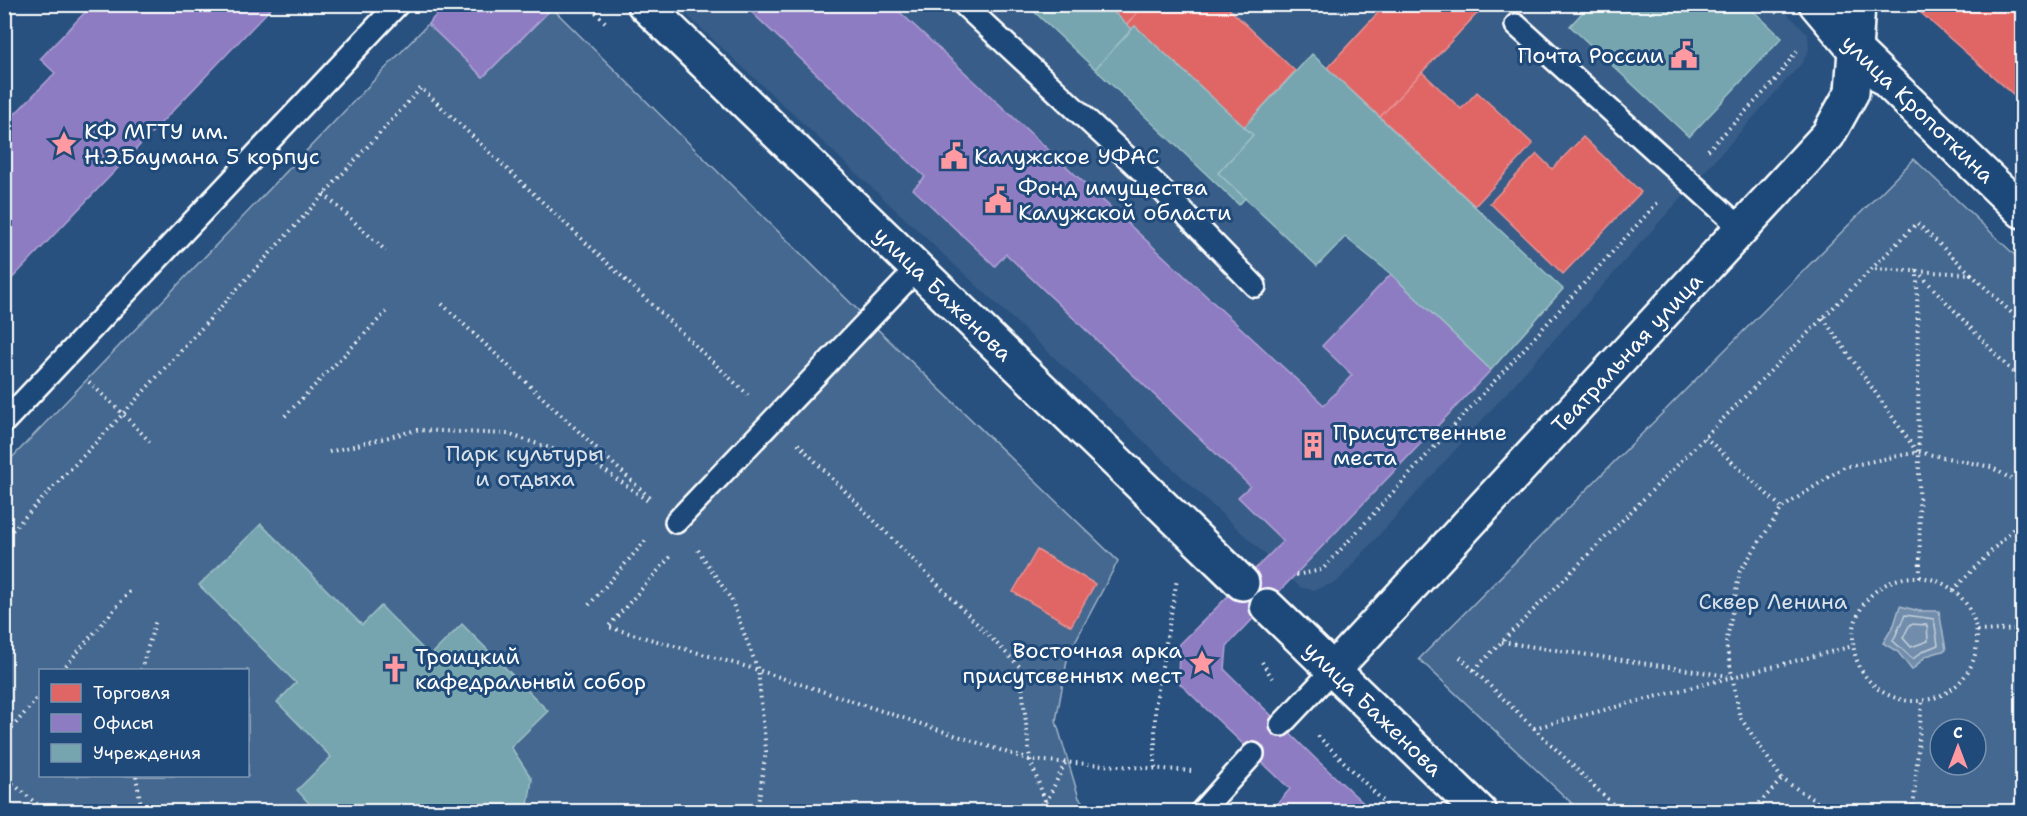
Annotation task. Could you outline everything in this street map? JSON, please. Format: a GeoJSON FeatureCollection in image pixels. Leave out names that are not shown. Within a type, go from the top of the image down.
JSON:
{"type":"FeatureCollection","features":[{"type":"Feature","properties":{"kind":"street","name":"улица Баженова"},"geometry":{"type":"LineString","coordinates":[[644,4],[1242,583]]}},
{"type":"Feature","properties":{"kind":"street","name":"улица Кропоткина"},"geometry":{"type":"LineString","coordinates":[[1816,4],[1855,50],[2022,211]]}},
{"type":"Feature","properties":{"kind":"street","name":"Театральная улица"},"geometry":{"type":"LineString","coordinates":[[1333,670],[1828,135],[1852,92],[1858,4]]}},
{"type":"Feature","properties":{"kind":"street","name":"улица Баженова"},"geometry":{"type":"LineString","coordinates":[[1267,606],[1480,812]]}},
{"type":"Feature","properties":{"kind":"lane"},"geometry":{"type":"LineString","coordinates":[[4,422],[398,4]]}},
{"type":"Feature","properties":{"kind":"lane"},"geometry":{"type":"LineString","coordinates":[[963,4],[1160,188],[1255,286]]}},
{"type":"Feature","properties":{"kind":"lane"},"geometry":{"type":"LineString","coordinates":[[1516,25],[1742,229]]}},
{"type":"Feature","properties":{"kind":"lane"},"geometry":{"type":"LineString","coordinates":[[678,525],[917,268]]}},
{"type":"Feature","properties":{"kind":"lane"},"geometry":{"type":"LineString","coordinates":[[1281,725],[1333,670]]}},
{"type":"Feature","properties":{"kind":"lane"},"geometry":{"type":"LineString","coordinates":[[1202,812],[1253,754]]}},
{"type":"Feature","properties":{"kind":"path"},"geometry":{"type":"LineString","coordinates":[[1767,4],[1783,19]]}},
{"type":"Feature","properties":{"kind":"path"},"geometry":{"type":"LineString","coordinates":[[1295,575],[1322,570],[1683,175],[1774,82],[1798,50],[1796,42]]}},
{"type":"Feature","properties":{"kind":"path"},"geometry":{"type":"LineString","coordinates":[[4,539],[123,414],[421,88],[774,420],[1020,667],[1030,760],[1046,803],[1056,812]]}},
{"type":"Feature","properties":{"kind":"path"},"geometry":{"type":"LineString","coordinates":[[324,194],[386,251]]}},
{"type":"Feature","properties":{"kind":"path"},"geometry":{"type":"LineString","coordinates":[[1474,670],[1917,223],[2022,323]]}},
{"type":"Feature","properties":{"kind":"path"},"geometry":{"type":"LineString","coordinates":[[1873,268],[1971,274]]}},
{"type":"Feature","properties":{"kind":"path"},"geometry":{"type":"LineString","coordinates":[[1917,271],[2022,382]]}},
{"type":"Feature","properties":{"kind":"path"},"geometry":{"type":"LineString","coordinates":[[1917,271],[1920,577]]}},
{"type":"Feature","properties":{"kind":"path"},"geometry":{"type":"LineString","coordinates":[[442,304],[678,525],[731,599],[758,670],[766,751],[757,812]]}},
{"type":"Feature","properties":{"kind":"path"},"geometry":{"type":"LineString","coordinates":[[285,416],[386,312]]}},
{"type":"Feature","properties":{"kind":"path"},"geometry":{"type":"LineString","coordinates":[[1823,318],[1918,452]]}},
{"type":"Feature","properties":{"kind":"path"},"geometry":{"type":"LineString","coordinates":[[62,360],[123,414],[153,445]]}},
{"type":"Feature","properties":{"kind":"path"},"geometry":{"type":"LineString","coordinates":[[329,452],[417,430],[508,434],[594,463],[678,525]]}},
{"type":"Feature","properties":{"kind":"path"},"geometry":{"type":"LineString","coordinates":[[1705,438],[1782,508]]}},
{"type":"Feature","properties":{"kind":"path"},"geometry":{"type":"LineString","coordinates":[[1832,812],[1782,779],[1740,717],[1726,644],[1740,571],[1782,508],[1844,467],[1918,452],[1991,467],[2011,479]]}},
{"type":"Feature","properties":{"kind":"path"},"geometry":{"type":"LineString","coordinates":[[1953,590],[2022,520]]}},
{"type":"Feature","properties":{"kind":"path"},"geometry":{"type":"LineString","coordinates":[[590,605],[678,525]]}},
{"type":"Feature","properties":{"kind":"path"},"geometry":{"type":"LineString","coordinates":[[678,525],[609,627],[758,670],[1030,760],[1234,773]]}},
{"type":"Feature","properties":{"kind":"path"},"geometry":{"type":"LineString","coordinates":[[1155,768],[1155,707],[1178,577],[1185,584]]}},
{"type":"Feature","properties":{"kind":"path"},"geometry":{"type":"LineString","coordinates":[[1920,577],[1932,579],[1953,590],[1969,609],[1977,631],[1975,656],[1964,677],[1945,693],[1922,701],[1898,698],[1876,687],[1861,669],[1853,646],[1855,622],[1866,600],[1896,580],[1920,577]]}},
{"type":"Feature","properties":{"kind":"path"},"geometry":{"type":"LineString","coordinates":[[63,669],[131,590]]}},
{"type":"Feature","properties":{"kind":"path"},"geometry":{"type":"LineString","coordinates":[[141,669],[156,621]]}},
{"type":"Feature","properties":{"kind":"path"},"geometry":{"type":"LineString","coordinates":[[1977,631],[2022,629]]}},
{"type":"Feature","properties":{"kind":"path"},"geometry":{"type":"LineString","coordinates":[[1502,642],[1732,676]]}},
{"type":"Feature","properties":{"kind":"path"},"geometry":{"type":"LineString","coordinates":[[1534,728],[1853,646]]}},
{"type":"Feature","properties":{"kind":"path"},"geometry":{"type":"LineString","coordinates":[[1460,657],[1621,812]]}},
{"type":"Feature","properties":{"kind":"path"},"geometry":{"type":"LineString","coordinates":[[39,696],[4,739],[11,756],[4,774],[46,812]]}},
{"type":"Feature","properties":{"kind":"path"},"geometry":{"type":"LineString","coordinates":[[1913,812],[1922,701]]}},
{"type":"Feature","properties":{"kind":"path"},"geometry":{"type":"LineString","coordinates":[[1018,812],[1046,803],[1066,761]]}},
{"type":"Feature","properties":{"kind":"path"},"geometry":{"type":"LineString","coordinates":[[136,777],[142,812]]}},
{"type":"Feature","properties":{"kind":"path"},"geometry":{"type":"LineString","coordinates":[[1751,812],[1782,779]]}},
{"type":"Feature","properties":{"kind":"path"},"geometry":{"type":"LineString","coordinates":[[2004,812],[2022,799]]}},
{"type":"Feature","properties":{"kind":"shaded area"},"geometry":{"type":"Polygon","coordinates":[[[1777,4],[1808,34],[1809,50],[1802,63],[1337,582],[1314,590],[1301,588],[676,5],[1777,4]]]}},
{"type":"Feature","properties":{"kind":"green space","name":"Парк культуры и отдыха"},"geometry":{"type":"Polygon","coordinates":[[[552,8],[868,320],[1118,561],[1068,655],[1056,721],[1079,798],[1091,811],[5,811],[4,466],[428,24],[483,77],[552,8]]]}},
{"type":"Feature","properties":{"kind":"green space","name":"Сквер Ленина"},"geometry":{"type":"Polygon","coordinates":[[[1914,159],[2022,262],[2022,811],[1580,811],[1419,659],[1914,159]]]}},
{"type":"Feature","properties":{"kind":"water"},"geometry":{"type":"Polygon","coordinates":[[[1900,606],[1919,611],[1939,611],[1946,650],[1926,656],[1912,670],[1898,652],[1883,643],[1894,625],[1900,606]]]}},
{"type":"Feature","properties":{"kind":"building: Торговля"},"geometry":{"type":"Polygon","coordinates":[[[1105,4],[1145,4],[1126,25],[1105,4]]]}},
{"type":"Feature","properties":{"kind":"building: Торговля"},"geometry":{"type":"Polygon","coordinates":[[[1145,4],[1224,4],[1295,71],[1244,127],[1135,26],[1132,29],[1126,25],[1145,4]]]}},
{"type":"Feature","properties":{"kind":"building: Торговля"},"geometry":{"type":"Polygon","coordinates":[[[1386,4],[1486,4],[1380,117],[1327,68],[1386,4]]]}},
{"type":"Feature","properties":{"kind":"building: Торговля"},"geometry":{"type":"Polygon","coordinates":[[[1912,4],[2022,4],[2022,102],[1912,5],[1912,4]]]}},
{"type":"Feature","properties":{"kind":"building: Торговля"},"geometry":{"type":"Polygon","coordinates":[[[1422,72],[1461,109],[1477,92],[1533,144],[1475,206],[1380,117],[1422,72]]]}},
{"type":"Feature","properties":{"kind":"building: Торговля"},"geometry":{"type":"Polygon","coordinates":[[[1583,137],[1641,192],[1563,274],[1490,203],[1537,154],[1552,169],[1583,137]]]}},
{"type":"Feature","properties":{"kind":"building: Торговля"},"geometry":{"type":"Polygon","coordinates":[[[1037,550],[1095,584],[1071,626],[1013,592],[1037,550]]]}},
{"type":"Feature","properties":{"kind":"building: Офисы"},"geometry":{"type":"Polygon","coordinates":[[[93,4],[275,4],[4,287],[4,125],[55,73],[40,59],[93,4]]]}},
{"type":"Feature","properties":{"kind":"building: Офисы"},"geometry":{"type":"Polygon","coordinates":[[[446,4],[556,4],[483,77],[428,24],[446,4]]]}},
{"type":"Feature","properties":{"kind":"building: Офисы","name":"Присутственные места"},"geometry":{"type":"Polygon","coordinates":[[[743,4],[891,4],[1324,405],[1352,375],[1322,346],[1391,274],[1491,370],[1227,646],[1225,670],[1373,812],[1270,812],[1290,789],[1178,682],[1179,645],[1283,541],[1238,497],[1250,486],[1006,254],[995,266],[913,189],[925,177],[743,4]]]}},
{"type":"Feature","properties":{"kind":"building: Учреждения"},"geometry":{"type":"Polygon","coordinates":[[[1026,4],[1105,4],[1132,29],[1095,69],[1026,4]]]}},
{"type":"Feature","properties":{"kind":"building: Учреждения","name":"Почта России"},"geometry":{"type":"Polygon","coordinates":[[[1590,4],[1746,4],[1782,38],[1689,137],[1570,26],[1590,4]]]}},
{"type":"Feature","properties":{"kind":"building: Учреждения"},"geometry":{"type":"Polygon","coordinates":[[[1135,26],[1253,135],[1218,173],[1245,198],[1239,205],[1095,69],[1135,26]]]}},
{"type":"Feature","properties":{"kind":"building: Учреждения"},"geometry":{"type":"Polygon","coordinates":[[[1312,54],[1563,289],[1491,370],[1391,274],[1345,237],[1317,266],[1218,173],[1253,135],[1244,127],[1312,54]]]}},
{"type":"Feature","properties":{"kind":"building: Учреждения","name":"Троицкий кафедральный собор"},"geometry":{"type":"Polygon","coordinates":[[[261,524],[362,625],[381,606],[430,656],[462,624],[548,711],[511,747],[532,779],[527,812],[317,812],[297,790],[331,757],[277,702],[296,683],[199,585],[261,524]]]}},
{"type":"Feature","properties":{"kind":"place","name":"Почта России"},"geometry":{"type":"Point","coordinates":[1684,55]}},
{"type":"Feature","properties":{"kind":"place","name":"КФ МГТУ им. Н.Э.Баумана 5 корпус"},"geometry":{"type":"Point","coordinates":[64,144]}},
{"type":"Feature","properties":{"kind":"place","name":"Калужское УФАС"},"geometry":{"type":"Point","coordinates":[954,156]}},
{"type":"Feature","properties":{"kind":"place","name":"Фонд имущества Калужской области"},"geometry":{"type":"Point","coordinates":[998,200]}},
{"type":"Feature","properties":{"kind":"place","name":"Присутственные места"},"geometry":{"type":"Point","coordinates":[1313,445]}},
{"type":"Feature","properties":{"kind":"place","name":"Восточная арка присутсвенных мест"},"geometry":{"type":"Point","coordinates":[1202,663]}},
{"type":"Feature","properties":{"kind":"place","name":"Троицкий кафедральный собор"},"geometry":{"type":"Point","coordinates":[395,669]}}]}
